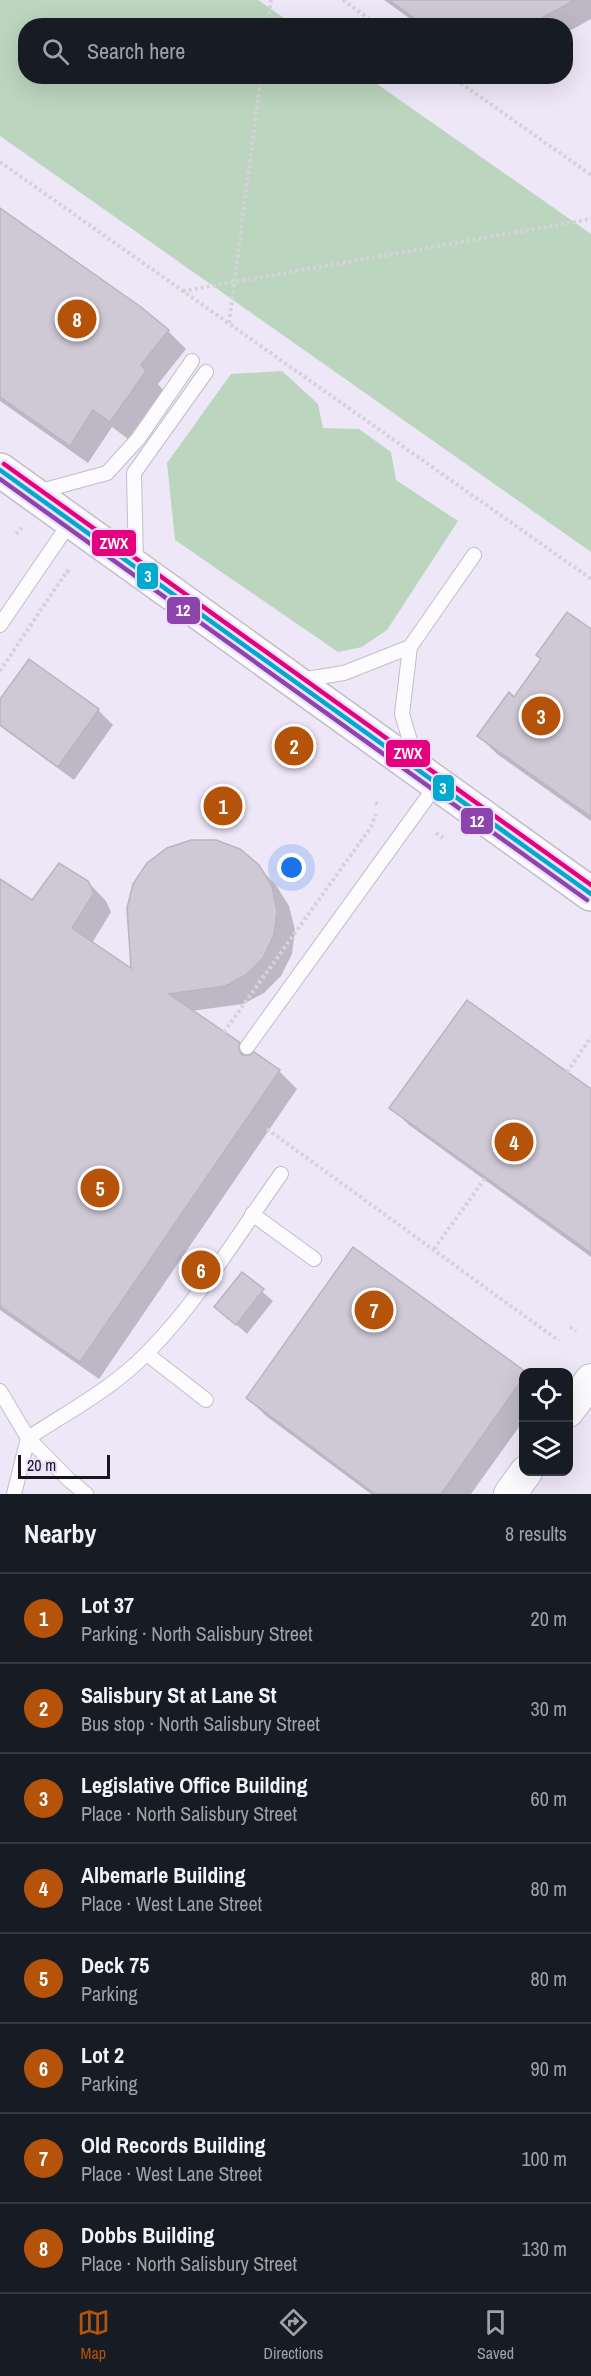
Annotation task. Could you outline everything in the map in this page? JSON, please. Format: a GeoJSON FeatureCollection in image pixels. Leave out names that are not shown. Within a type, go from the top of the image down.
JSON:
{"type":"FeatureCollection","features":[{"type":"Feature","properties":{"kind":"main road"},"geometry":{"type":"LineString","coordinates":[[0,470],[591,894]]}},
{"type":"Feature","properties":{"kind":"street"},"geometry":{"type":"LineString","coordinates":[[573,1405],[591,1380]]}},
{"type":"Feature","properties":{"kind":"street"},"geometry":{"type":"LineString","coordinates":[[510,1494],[523,1476]]}},
{"type":"Feature","properties":{"kind":"lane"},"geometry":{"type":"LineString","coordinates":[[32,493],[107,473],[138,439],[192,361]]}},
{"type":"Feature","properties":{"kind":"lane"},"geometry":{"type":"LineString","coordinates":[[136,568],[134,473],[206,372]]}},
{"type":"Feature","properties":{"kind":"lane"},"geometry":{"type":"LineString","coordinates":[[0,625],[71,521]]}},
{"type":"Feature","properties":{"kind":"lane"},"geometry":{"type":"LineString","coordinates":[[247,1047],[428,777],[402,714],[410,647],[474,555]]}},
{"type":"Feature","properties":{"kind":"lane"},"geometry":{"type":"LineString","coordinates":[[294,681],[344,673],[410,647]]}},
{"type":"Feature","properties":{"kind":"lane"},"geometry":{"type":"LineString","coordinates":[[14,1494],[28,1438],[99,1394],[147,1354],[189,1304],[281,1174]]}},
{"type":"Feature","properties":{"kind":"lane"},"geometry":{"type":"LineString","coordinates":[[252,1214],[314,1259]]}},
{"type":"Feature","properties":{"kind":"lane"},"geometry":{"type":"LineString","coordinates":[[147,1354],[206,1400]]}},
{"type":"Feature","properties":{"kind":"lane"},"geometry":{"type":"LineString","coordinates":[[0,1391],[28,1438],[86,1494]]}},
{"type":"Feature","properties":{"kind":"path"},"geometry":{"type":"LineString","coordinates":[[269,18],[271,0]]}},
{"type":"Feature","properties":{"kind":"path"},"geometry":{"type":"LineString","coordinates":[[343,0],[368,18]]}},
{"type":"Feature","properties":{"kind":"path"},"geometry":{"type":"LineString","coordinates":[[229,323],[260,84]]}},
{"type":"Feature","properties":{"kind":"path"},"geometry":{"type":"LineString","coordinates":[[462,84],[591,175]]}},
{"type":"Feature","properties":{"kind":"path"},"geometry":{"type":"LineString","coordinates":[[0,162],[591,579]]}},
{"type":"Feature","properties":{"kind":"path"},"geometry":{"type":"LineString","coordinates":[[182,291],[591,219]]}},
{"type":"Feature","properties":{"kind":"path"},"geometry":{"type":"LineString","coordinates":[[16,534],[22,528]]}},
{"type":"Feature","properties":{"kind":"path"},"geometry":{"type":"LineString","coordinates":[[0,671],[67,572],[71,574]]}},
{"type":"Feature","properties":{"kind":"path"},"geometry":{"type":"LineString","coordinates":[[375,803],[381,805]]}},
{"type":"Feature","properties":{"kind":"path"},"geometry":{"type":"LineString","coordinates":[[224,1032],[371,827],[376,813]]}},
{"type":"Feature","properties":{"kind":"path"},"geometry":{"type":"LineString","coordinates":[[436,833],[443,838]]}},
{"type":"Feature","properties":{"kind":"path"},"geometry":{"type":"LineString","coordinates":[[567,1072],[591,1037]]}},
{"type":"Feature","properties":{"kind":"path"},"geometry":{"type":"LineString","coordinates":[[267,1129],[559,1341]]}},
{"type":"Feature","properties":{"kind":"path"},"geometry":{"type":"LineString","coordinates":[[434,1249],[486,1177]]}},
{"type":"Feature","properties":{"kind":"path"},"geometry":{"type":"LineString","coordinates":[[570,1327],[576,1331]]}},
{"type":"Feature","properties":{"kind":"green space"},"geometry":{"type":"Polygon","coordinates":[[[0,0],[258,0],[284,18],[18,18],[18,84],[377,84],[591,234],[591,552],[0,136],[0,0]]]}},
{"type":"Feature","properties":{"kind":"green space"},"geometry":{"type":"Polygon","coordinates":[[[282,371],[318,404],[323,428],[359,429],[391,452],[396,480],[458,521],[387,630],[362,647],[338,652],[175,540],[167,463],[231,374],[282,371]]]}},
{"type":"Feature","properties":{"kind":"building"},"geometry":{"type":"Polygon","coordinates":[[[389,0],[575,0],[542,18],[414,18],[389,0]]]}},
{"type":"Feature","properties":{"kind":"building"},"geometry":{"type":"Polygon","coordinates":[[[0,208],[141,307],[169,330],[141,365],[146,371],[110,422],[93,410],[70,446],[0,397],[0,208]]]}},
{"type":"Feature","properties":{"kind":"building"},"geometry":{"type":"Polygon","coordinates":[[[567,612],[591,629],[591,817],[477,736],[509,692],[514,697],[541,659],[536,655],[567,612]]]}},
{"type":"Feature","properties":{"kind":"building"},"geometry":{"type":"Polygon","coordinates":[[[29,659],[99,709],[58,767],[0,725],[0,699],[29,659]]]}},
{"type":"Feature","properties":{"kind":"building"},"geometry":{"type":"Polygon","coordinates":[[[191,840],[216,840],[240,849],[259,865],[272,886],[277,911],[274,935],[263,958],[246,975],[225,986],[169,994],[239,1042],[242,1055],[250,1055],[254,1052],[280,1070],[80,1362],[0,1306],[0,879],[32,900],[59,863],[88,881],[94,893],[72,928],[131,968],[127,908],[133,884],[147,863],[167,848],[191,840]]]}},
{"type":"Feature","properties":{"kind":"building"},"geometry":{"type":"Polygon","coordinates":[[[467,1000],[591,1089],[591,1253],[389,1108],[467,1000]]]}},
{"type":"Feature","properties":{"kind":"building"},"geometry":{"type":"Polygon","coordinates":[[[353,1247],[520,1368],[519,1384],[441,1494],[375,1494],[246,1398],[353,1247]]]}},
{"type":"Feature","properties":{"kind":"building"},"geometry":{"type":"Polygon","coordinates":[[[242,1272],[264,1289],[236,1325],[214,1307],[242,1272]]]}},
{"type":"Feature","properties":{"kind":"transit line","name":"ZWX"},"geometry":{"type":"LineString","coordinates":[[4,464],[591,885]]}},
{"type":"Feature","properties":{"kind":"transit line","name":"3"},"geometry":{"type":"LineString","coordinates":[[0,470],[591,894]]}},
{"type":"Feature","properties":{"kind":"transit line","name":"12"},"geometry":{"type":"LineString","coordinates":[[0,479],[587,900]]}},
{"type":"Feature","properties":{"kind":"place","name":"Dobbs Building"},"geometry":{"type":"Point","coordinates":[77,319]}},
{"type":"Feature","properties":{"kind":"place","name":"Legislative Office Building"},"geometry":{"type":"Point","coordinates":[541,716]}},
{"type":"Feature","properties":{"kind":"place","name":"Salisbury St at Lane St"},"geometry":{"type":"Point","coordinates":[294,746]}},
{"type":"Feature","properties":{"kind":"place","name":"Lot 37"},"geometry":{"type":"Point","coordinates":[223,806]}},
{"type":"Feature","properties":{"kind":"place","name":"Albemarle Building"},"geometry":{"type":"Point","coordinates":[514,1142]}},
{"type":"Feature","properties":{"kind":"place","name":"Deck 75"},"geometry":{"type":"Point","coordinates":[100,1188]}},
{"type":"Feature","properties":{"kind":"place","name":"Lot 2"},"geometry":{"type":"Point","coordinates":[201,1270]}},
{"type":"Feature","properties":{"kind":"place","name":"Old Records Building"},"geometry":{"type":"Point","coordinates":[374,1310]}}]}
